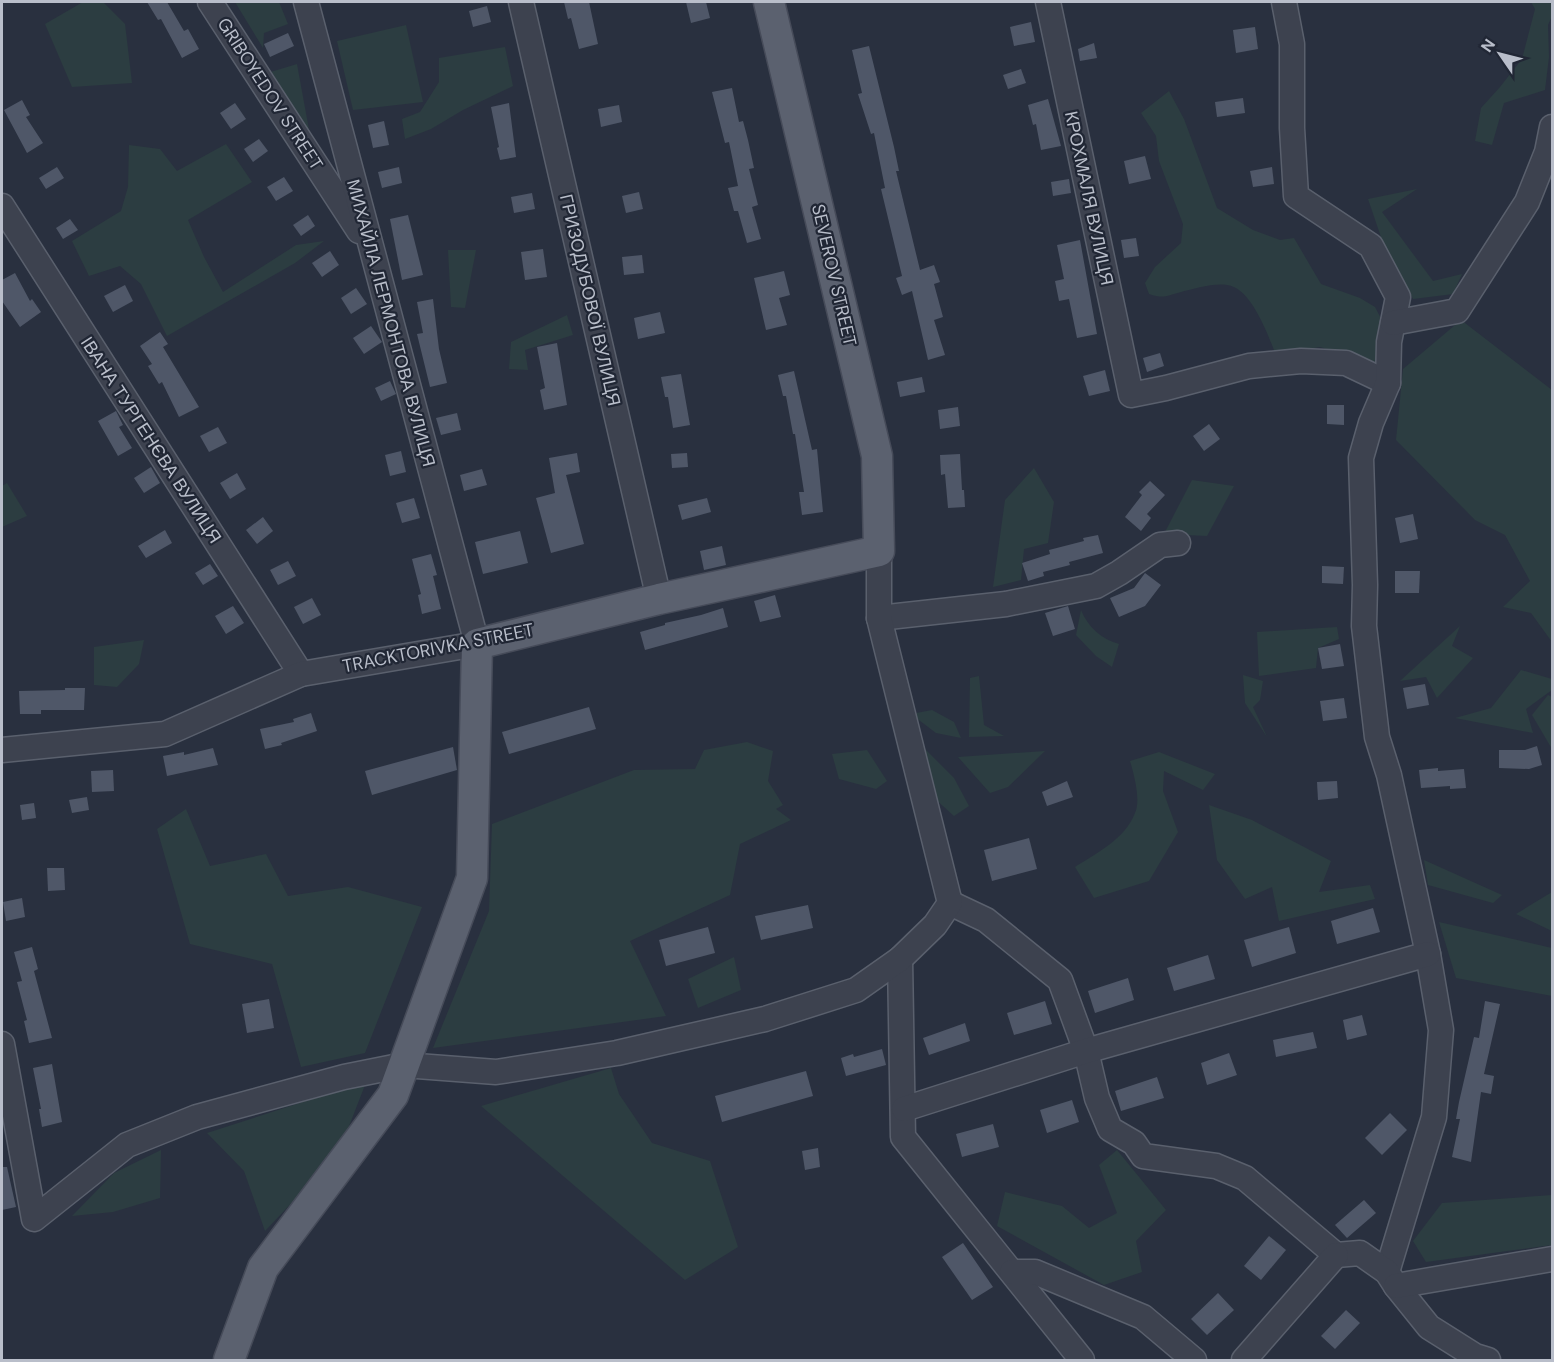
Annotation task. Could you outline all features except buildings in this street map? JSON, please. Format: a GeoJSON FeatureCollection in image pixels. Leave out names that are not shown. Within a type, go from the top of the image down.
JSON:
{"type":"FeatureCollection","features":[{"type":"Feature","properties":{"kind":"main road","name":"SEVEROV STREET"},"geometry":{"type":"LineString","coordinates":[[769,2],[878,456],[879,551]]}},
{"type":"Feature","properties":{"kind":"main road","name":"TRACKTORIVKA STREET"},"geometry":{"type":"LineString","coordinates":[[477,644],[659,599],[879,551]]}},
{"type":"Feature","properties":{"kind":"main road"},"geometry":{"type":"LineString","coordinates":[[229,1360],[263,1268],[393,1095],[472,878],[477,644]]}},
{"type":"Feature","properties":{"kind":"street","name":"GRIBOYEDOV STREET"},"geometry":{"type":"LineString","coordinates":[[210,2],[370,248]]}},
{"type":"Feature","properties":{"kind":"street","name":"МИХАЙЛА ЛЕРМОНТОВА ВУЛИЦЯ"},"geometry":{"type":"LineString","coordinates":[[306,2],[477,644]]}},
{"type":"Feature","properties":{"kind":"street","name":"ГРИЗОДУБОВОЇ ВУЛИЦЯ"},"geometry":{"type":"LineString","coordinates":[[521,2],[659,599]]}},
{"type":"Feature","properties":{"kind":"street","name":"КРОХМАЛЯ ВУЛИЦЯ"},"geometry":{"type":"LineString","coordinates":[[1048,2],[1131,394],[1166,388],[1249,366],[1301,361],[1347,363],[1388,383]]}},
{"type":"Feature","properties":{"kind":"street"},"geometry":{"type":"LineString","coordinates":[[1284,2],[1293,44],[1292,128],[1296,196],[1371,246],[1398,297],[1389,342],[1388,383],[1371,423],[1361,458],[1364,626],[1377,737],[1389,775],[1428,954],[1441,1030],[1434,1117],[1392,1279]]}},
{"type":"Feature","properties":{"kind":"street"},"geometry":{"type":"LineString","coordinates":[[1393,323],[1457,311],[1527,202],[1547,152],[1552,127]]}},
{"type":"Feature","properties":{"kind":"street","name":"ІВАНА ТУРГЕНЄВА ВУЛИЦЯ"},"geometry":{"type":"LineString","coordinates":[[2,206],[301,674]]}},
{"type":"Feature","properties":{"kind":"street"},"geometry":{"type":"LineString","coordinates":[[879,618],[1006,604],[1096,586],[1160,545],[1178,543]]}},
{"type":"Feature","properties":{"kind":"street"},"geometry":{"type":"LineString","coordinates":[[2,1044],[34,1220],[127,1145],[197,1117],[344,1077],[404,1065],[496,1072],[617,1053],[765,1019],[856,990],[900,959],[935,925],[950,903],[879,618],[879,551]]}},
{"type":"Feature","properties":{"kind":"street","name":"TRACKTORIVKA STREET"},"geometry":{"type":"LineString","coordinates":[[2,750],[165,734],[301,674],[477,644]]}},
{"type":"Feature","properties":{"kind":"street"},"geometry":{"type":"LineString","coordinates":[[950,903],[986,920],[1060,980],[1086,1052],[1097,1098],[1110,1129],[1134,1143],[1143,1156],[1216,1166],[1245,1178],[1336,1255]]}},
{"type":"Feature","properties":{"kind":"street"},"geometry":{"type":"LineString","coordinates":[[904,1109],[1086,1052],[1428,954]]}},
{"type":"Feature","properties":{"kind":"street"},"geometry":{"type":"LineString","coordinates":[[900,959],[903,1137],[1082,1360]]}},
{"type":"Feature","properties":{"kind":"street"},"geometry":{"type":"LineString","coordinates":[[1244,1360],[1336,1255],[1360,1253],[1392,1279],[1429,1327],[1479,1359]]}},
{"type":"Feature","properties":{"kind":"street"},"geometry":{"type":"LineString","coordinates":[[1392,1279],[1552,1259]]}},
{"type":"Feature","properties":{"kind":"street"},"geometry":{"type":"LineString","coordinates":[[1012,1272],[1035,1272],[1143,1317],[1194,1360]]}},
{"type":"Feature","properties":{"kind":"shaded area"},"geometry":{"type":"Polygon","coordinates":[[[83,2],[103,2],[125,24],[132,83],[72,87],[45,24],[83,2]]]}},
{"type":"Feature","properties":{"kind":"shaded area"},"geometry":{"type":"Polygon","coordinates":[[[235,2],[279,2],[288,24],[264,33],[263,48],[235,2]]]}},
{"type":"Feature","properties":{"kind":"shaded area"},"geometry":{"type":"Polygon","coordinates":[[[1531,2],[1552,2],[1552,16],[1548,25],[1549,57],[1545,90],[1504,103],[1492,145],[1475,141],[1481,108],[1522,59],[1535,9],[1531,2]]]}},
{"type":"Feature","properties":{"kind":"shaded area"},"geometry":{"type":"Polygon","coordinates":[[[406,25],[423,102],[353,110],[337,41],[406,25]]]}},
{"type":"Feature","properties":{"kind":"shaded area"},"geometry":{"type":"Polygon","coordinates":[[[505,47],[513,86],[463,110],[431,129],[405,139],[402,119],[420,112],[439,82],[439,58],[505,47]]]}},
{"type":"Feature","properties":{"kind":"shaded area"},"geometry":{"type":"Polygon","coordinates":[[[297,64],[312,146],[264,74],[297,64]]]}},
{"type":"Feature","properties":{"kind":"shaded area"},"geometry":{"type":"Polygon","coordinates":[[[1169,91],[1184,119],[1217,208],[1253,230],[1280,240],[1294,238],[1321,284],[1360,298],[1375,307],[1386,328],[1374,363],[1320,347],[1276,355],[1258,313],[1251,303],[1236,288],[1227,285],[1203,287],[1165,296],[1149,294],[1145,283],[1155,267],[1181,243],[1183,224],[1159,161],[1156,136],[1141,113],[1169,91]]]}},
{"type":"Feature","properties":{"kind":"shaded area"},"geometry":{"type":"Polygon","coordinates":[[[226,144],[252,182],[188,220],[223,292],[296,245],[324,241],[295,263],[167,336],[141,284],[120,266],[89,276],[72,241],[121,211],[128,187],[129,145],[160,149],[177,171],[226,144]]]}},
{"type":"Feature","properties":{"kind":"shaded area"},"geometry":{"type":"Polygon","coordinates":[[[1417,189],[1382,212],[1433,281],[1462,274],[1453,294],[1413,299],[1384,246],[1368,199],[1417,189]]]}},
{"type":"Feature","properties":{"kind":"shaded area"},"geometry":{"type":"Polygon","coordinates":[[[448,250],[476,250],[465,308],[451,307],[448,250]]]}},
{"type":"Feature","properties":{"kind":"shaded area"},"geometry":{"type":"Polygon","coordinates":[[[567,315],[573,335],[525,350],[528,370],[509,369],[511,342],[567,315]]]}},
{"type":"Feature","properties":{"kind":"shaded area"},"geometry":{"type":"Polygon","coordinates":[[[1461,320],[1552,390],[1552,642],[1531,613],[1503,607],[1530,581],[1505,535],[1475,520],[1396,440],[1403,369],[1461,320]]]}},
{"type":"Feature","properties":{"kind":"shaded area"},"geometry":{"type":"Polygon","coordinates":[[[1034,468],[1054,502],[1048,543],[1024,549],[1021,580],[993,587],[1005,500],[1034,468]]]}},
{"type":"Feature","properties":{"kind":"shaded area"},"geometry":{"type":"Polygon","coordinates":[[[1192,480],[1234,486],[1207,536],[1164,534],[1192,480]]]}},
{"type":"Feature","properties":{"kind":"shaded area"},"geometry":{"type":"Polygon","coordinates":[[[7,483],[27,516],[2,527],[2,486],[7,483]]]}},
{"type":"Feature","properties":{"kind":"shaded area"},"geometry":{"type":"Polygon","coordinates":[[[1081,610],[1087,622],[1096,632],[1119,644],[1112,667],[1096,656],[1076,635],[1081,610]]]}},
{"type":"Feature","properties":{"kind":"shaded area"},"geometry":{"type":"Polygon","coordinates":[[[1460,626],[1452,646],[1473,658],[1437,698],[1426,677],[1400,681],[1460,626]]]}},
{"type":"Feature","properties":{"kind":"shaded area"},"geometry":{"type":"Polygon","coordinates":[[[1337,627],[1339,639],[1318,648],[1316,668],[1259,676],[1257,632],[1337,627]]]}},
{"type":"Feature","properties":{"kind":"shaded area"},"geometry":{"type":"Polygon","coordinates":[[[144,640],[139,664],[117,687],[94,685],[94,647],[144,640]]]}},
{"type":"Feature","properties":{"kind":"shaded area"},"geometry":{"type":"Polygon","coordinates":[[[1521,670],[1552,679],[1552,690],[1526,709],[1533,733],[1455,718],[1491,708],[1521,670]]]}},
{"type":"Feature","properties":{"kind":"shaded area"},"geometry":{"type":"Polygon","coordinates":[[[1243,675],[1263,681],[1260,700],[1253,707],[1267,737],[1245,703],[1243,675]]]}},
{"type":"Feature","properties":{"kind":"shaded area"},"geometry":{"type":"Polygon","coordinates":[[[979,676],[984,725],[1004,736],[969,737],[970,678],[979,676]]]}},
{"type":"Feature","properties":{"kind":"shaded area"},"geometry":{"type":"Polygon","coordinates":[[[1548,695],[1552,697],[1552,749],[1532,715],[1548,695]]]}},
{"type":"Feature","properties":{"kind":"shaded area"},"geometry":{"type":"Polygon","coordinates":[[[932,710],[954,722],[961,738],[936,733],[911,714],[932,710]]]}},
{"type":"Feature","properties":{"kind":"shaded area"},"geometry":{"type":"Polygon","coordinates":[[[747,742],[773,751],[768,781],[783,805],[776,809],[791,820],[740,844],[730,895],[630,941],[666,1016],[433,1048],[489,911],[492,824],[634,770],[695,769],[704,750],[747,742]]]}},
{"type":"Feature","properties":{"kind":"shaded area"},"geometry":{"type":"Polygon","coordinates":[[[922,746],[954,778],[969,806],[954,816],[933,797],[922,746]]]}},
{"type":"Feature","properties":{"kind":"shaded area"},"geometry":{"type":"Polygon","coordinates":[[[867,750],[887,781],[876,789],[839,779],[832,754],[867,750]]]}},
{"type":"Feature","properties":{"kind":"shaded area"},"geometry":{"type":"Polygon","coordinates":[[[1045,751],[1008,787],[990,793],[958,757],[1045,751]]]}},
{"type":"Feature","properties":{"kind":"shaded area"},"geometry":{"type":"Polygon","coordinates":[[[1159,752],[1215,774],[1203,790],[1164,771],[1163,791],[1178,832],[1149,881],[1094,898],[1075,867],[1117,838],[1135,813],[1137,808],[1136,787],[1130,761],[1159,752]]]}},
{"type":"Feature","properties":{"kind":"shaded area"},"geometry":{"type":"Polygon","coordinates":[[[1209,805],[1252,820],[1331,861],[1319,892],[1370,885],[1375,899],[1279,921],[1272,887],[1245,899],[1217,860],[1209,805]]]}},
{"type":"Feature","properties":{"kind":"shaded area"},"geometry":{"type":"Polygon","coordinates":[[[186,809],[210,866],[266,854],[288,896],[348,887],[422,907],[365,1053],[301,1067],[272,964],[190,944],[157,829],[186,809]]]}},
{"type":"Feature","properties":{"kind":"shaded area"},"geometry":{"type":"Polygon","coordinates":[[[1424,860],[1502,895],[1493,903],[1428,885],[1424,860]]]}},
{"type":"Feature","properties":{"kind":"shaded area"},"geometry":{"type":"Polygon","coordinates":[[[1552,892],[1552,931],[1516,914],[1552,892]]]}},
{"type":"Feature","properties":{"kind":"shaded area"},"geometry":{"type":"Polygon","coordinates":[[[1439,922],[1552,948],[1552,996],[1456,978],[1439,922]]]}},
{"type":"Feature","properties":{"kind":"shaded area"},"geometry":{"type":"Polygon","coordinates":[[[734,957],[741,990],[698,1008],[688,979],[734,957]]]}},
{"type":"Feature","properties":{"kind":"shaded area"},"geometry":{"type":"Polygon","coordinates":[[[611,1068],[619,1094],[652,1143],[710,1161],[738,1247],[685,1280],[481,1106],[611,1068]]]}},
{"type":"Feature","properties":{"kind":"shaded area"},"geometry":{"type":"Polygon","coordinates":[[[365,1085],[346,1134],[302,1192],[265,1231],[244,1171],[207,1133],[312,1099],[365,1085]]]}},
{"type":"Feature","properties":{"kind":"shaded area"},"geometry":{"type":"Polygon","coordinates":[[[161,1150],[160,1198],[113,1212],[72,1216],[114,1173],[161,1150]]]}},
{"type":"Feature","properties":{"kind":"shaded area"},"geometry":{"type":"Polygon","coordinates":[[[1117,1150],[1166,1210],[1136,1241],[1142,1272],[1104,1285],[997,1226],[1005,1192],[1062,1206],[1089,1228],[1117,1213],[1099,1165],[1117,1150]]]}},
{"type":"Feature","properties":{"kind":"shaded area"},"geometry":{"type":"Polygon","coordinates":[[[1552,1195],[1552,1245],[1426,1262],[1413,1241],[1442,1203],[1552,1195]]]}}]}
